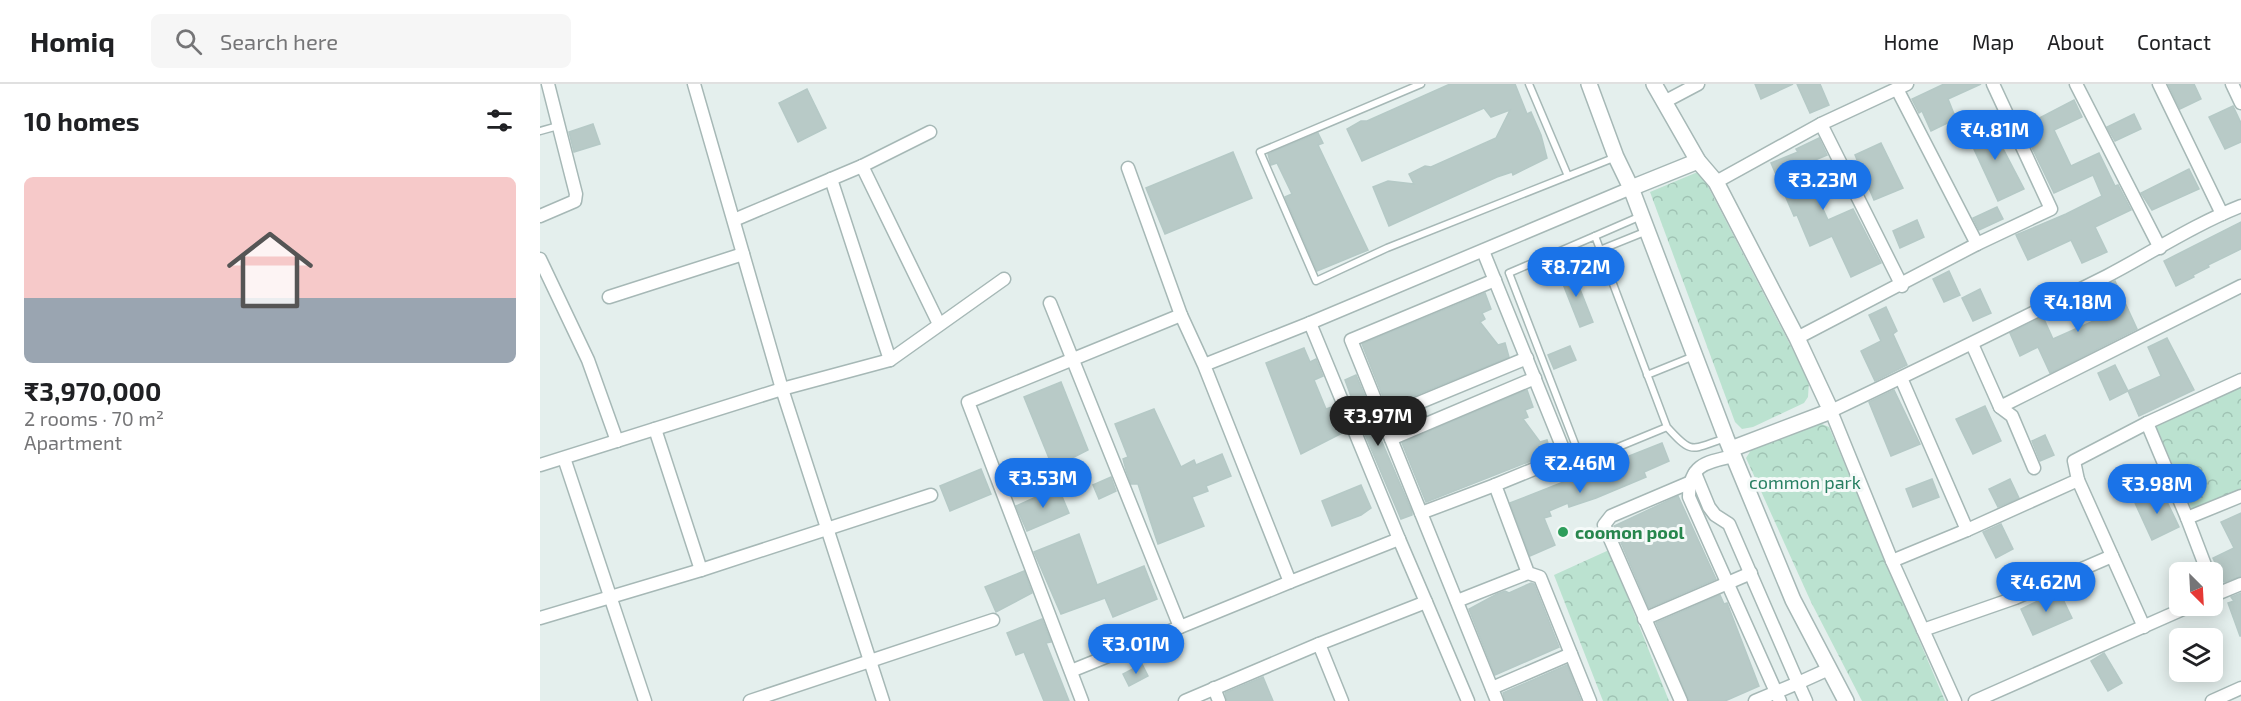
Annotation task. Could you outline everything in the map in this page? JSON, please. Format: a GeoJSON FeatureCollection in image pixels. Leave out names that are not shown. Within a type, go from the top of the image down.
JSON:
{"type":"FeatureCollection","features":[{"type":"Feature","properties":{"kind":"street"},"geometry":{"type":"LineString","coordinates":[[540,216],[568,206],[575,201],[576,194],[548,84]]}},
{"type":"Feature","properties":{"kind":"street"},"geometry":{"type":"LineString","coordinates":[[694,84],[782,389],[883,701]]}},
{"type":"Feature","properties":{"kind":"street"},"geometry":{"type":"LineString","coordinates":[[1589,84],[1616,157],[1645,223],[1730,448],[1793,600],[1845,701]]}},
{"type":"Feature","properties":{"kind":"street"},"geometry":{"type":"LineString","coordinates":[[1654,84],[1698,161],[1716,182],[1797,338],[1831,411],[1892,561],[1955,701]]}},
{"type":"Feature","properties":{"kind":"street"},"geometry":{"type":"LineString","coordinates":[[1664,102],[1698,84]]}},
{"type":"Feature","properties":{"kind":"street"},"geometry":{"type":"LineString","coordinates":[[1797,338],[1902,286],[1977,244],[2051,209],[1993,84]]}},
{"type":"Feature","properties":{"kind":"street"},"geometry":{"type":"LineString","coordinates":[[2076,84],[2160,249]]}},
{"type":"Feature","properties":{"kind":"street"},"geometry":{"type":"LineString","coordinates":[[2159,84],[2222,214]]}},
{"type":"Feature","properties":{"kind":"street"},"geometry":{"type":"LineString","coordinates":[[2232,84],[2241,103]]}},
{"type":"Feature","properties":{"kind":"street"},"geometry":{"type":"LineString","coordinates":[[1716,182],[1821,124],[1902,86],[1977,244]]}},
{"type":"Feature","properties":{"kind":"street"},"geometry":{"type":"LineString","coordinates":[[1821,124],[1902,286]]}},
{"type":"Feature","properties":{"kind":"street"},"geometry":{"type":"LineString","coordinates":[[734,220],[862,166],[930,132]]}},
{"type":"Feature","properties":{"kind":"street"},"geometry":{"type":"LineString","coordinates":[[1204,365],[1698,161]]}},
{"type":"Feature","properties":{"kind":"street"},"geometry":{"type":"LineString","coordinates":[[862,166],[939,324]]}},
{"type":"Feature","properties":{"kind":"street"},"geometry":{"type":"LineString","coordinates":[[1128,168],[1181,315],[1204,365],[1290,582]]}},
{"type":"Feature","properties":{"kind":"street"},"geometry":{"type":"LineString","coordinates":[[831,179],[890,360]]}},
{"type":"Feature","properties":{"kind":"street"},"geometry":{"type":"LineString","coordinates":[[1681,701],[1604,525],[1611,516],[1693,477],[1708,462],[1730,448],[1831,411],[1901,378],[2160,249],[2222,214],[2241,206]]}},
{"type":"Feature","properties":{"kind":"street"},"geometry":{"type":"LineString","coordinates":[[1421,513],[1566,456],[1483,251]]}},
{"type":"Feature","properties":{"kind":"street"},"geometry":{"type":"LineString","coordinates":[[609,297],[743,254]]}},
{"type":"Feature","properties":{"kind":"street"},"geometry":{"type":"LineString","coordinates":[[540,259],[588,360],[617,441]]}},
{"type":"Feature","properties":{"kind":"street"},"geometry":{"type":"LineString","coordinates":[[540,465],[782,389],[890,360],[1004,279]]}},
{"type":"Feature","properties":{"kind":"street"},"geometry":{"type":"LineString","coordinates":[[1495,280],[1351,340],[1497,701]]}},
{"type":"Feature","properties":{"kind":"street"},"geometry":{"type":"LineString","coordinates":[[2000,407],[2240,288]]}},
{"type":"Feature","properties":{"kind":"street"},"geometry":{"type":"LineString","coordinates":[[1050,303],[1180,627]]}},
{"type":"Feature","properties":{"kind":"street"},"geometry":{"type":"LineString","coordinates":[[1082,701],[968,402],[1181,315]]}},
{"type":"Feature","properties":{"kind":"street"},"geometry":{"type":"LineString","coordinates":[[1310,323],[1468,701]]}},
{"type":"Feature","properties":{"kind":"street"},"geometry":{"type":"LineString","coordinates":[[1972,344],[2000,407],[2012,416],[2034,468]]}},
{"type":"Feature","properties":{"kind":"street"},"geometry":{"type":"LineString","coordinates":[[1382,418],[1527,358]]}},
{"type":"Feature","properties":{"kind":"street"},"geometry":{"type":"LineString","coordinates":[[1391,439],[1535,378]]}},
{"type":"Feature","properties":{"kind":"street"},"geometry":{"type":"LineString","coordinates":[[1901,378],[1967,530]]}},
{"type":"Feature","properties":{"kind":"street"},"geometry":{"type":"LineString","coordinates":[[2144,627],[2078,480],[2074,461],[2147,423],[2241,380]]}},
{"type":"Feature","properties":{"kind":"street"},"geometry":{"type":"LineString","coordinates":[[2147,423],[2204,562]]}},
{"type":"Feature","properties":{"kind":"street"},"geometry":{"type":"LineString","coordinates":[[656,429],[701,570]]}},
{"type":"Feature","properties":{"kind":"street"},"geometry":{"type":"LineString","coordinates":[[564,458],[645,701]]}},
{"type":"Feature","properties":{"kind":"street"},"geometry":{"type":"LineString","coordinates":[[1693,477],[1709,507],[1729,524],[1806,701]]}},
{"type":"Feature","properties":{"kind":"street"},"geometry":{"type":"LineString","coordinates":[[1693,477],[1689,497],[1778,697]]}},
{"type":"Feature","properties":{"kind":"street"},"geometry":{"type":"LineString","coordinates":[[1892,561],[2078,480]]}},
{"type":"Feature","properties":{"kind":"street"},"geometry":{"type":"LineString","coordinates":[[1495,485],[1528,573]]}},
{"type":"Feature","properties":{"kind":"street"},"geometry":{"type":"LineString","coordinates":[[540,618],[701,570],[931,495]]}},
{"type":"Feature","properties":{"kind":"street"},"geometry":{"type":"LineString","coordinates":[[2187,518],[2241,496]]}},
{"type":"Feature","properties":{"kind":"street"},"geometry":{"type":"LineString","coordinates":[[1071,671],[1399,539]]}},
{"type":"Feature","properties":{"kind":"street"},"geometry":{"type":"LineString","coordinates":[[1923,630],[2015,598],[2112,556]]}},
{"type":"Feature","properties":{"kind":"street"},"geometry":{"type":"LineString","coordinates":[[1457,601],[1528,573],[1540,577],[1590,701]]}},
{"type":"Feature","properties":{"kind":"street"},"geometry":{"type":"LineString","coordinates":[[1644,619],[1751,573]]}},
{"type":"Feature","properties":{"kind":"street"},"geometry":{"type":"LineString","coordinates":[[2223,589],[2241,584]]}},
{"type":"Feature","properties":{"kind":"street"},"geometry":{"type":"LineString","coordinates":[[1185,701],[1318,644],[1426,602]]}},
{"type":"Feature","properties":{"kind":"street"},"geometry":{"type":"LineString","coordinates":[[1975,701],[2169,616]]}},
{"type":"Feature","properties":{"kind":"street"},"geometry":{"type":"LineString","coordinates":[[750,701],[993,620]]}},
{"type":"Feature","properties":{"kind":"street"},"geometry":{"type":"LineString","coordinates":[[1318,644],[1341,701]]}},
{"type":"Feature","properties":{"kind":"street"},"geometry":{"type":"LineString","coordinates":[[1492,688],[1571,654]]}},
{"type":"Feature","properties":{"kind":"street"},"geometry":{"type":"LineString","coordinates":[[1755,701],[1778,697],[1798,683],[1828,669]]}},
{"type":"Feature","properties":{"kind":"street"},"geometry":{"type":"LineString","coordinates":[[1214,688],[1219,701]]}},
{"type":"Feature","properties":{"kind":"street"},"geometry":{"type":"LineString","coordinates":[[2212,701],[2241,688]]}},
{"type":"Feature","properties":{"kind":"lane"},"geometry":{"type":"LineString","coordinates":[[1421,84],[1260,152],[1316,281],[1387,248],[1616,157]]}},
{"type":"Feature","properties":{"kind":"lane"},"geometry":{"type":"LineString","coordinates":[[1529,84],[1568,176]]}},
{"type":"Feature","properties":{"kind":"lane"},"geometry":{"type":"LineString","coordinates":[[540,130],[558,126]]}},
{"type":"Feature","properties":{"kind":"lane"},"geometry":{"type":"LineString","coordinates":[[1645,223],[1595,236],[1509,273],[1582,462],[1667,427]]}},
{"type":"Feature","properties":{"kind":"lane"},"geometry":{"type":"LineString","coordinates":[[1543,273],[1600,250],[1645,223]]}},
{"type":"Feature","properties":{"kind":"lane"},"geometry":{"type":"LineString","coordinates":[[1595,236],[1667,427],[1684,446],[1691,449],[1730,448]]}},
{"type":"Feature","properties":{"kind":"lane"},"geometry":{"type":"LineString","coordinates":[[1647,375],[1695,356]]}},
{"type":"Feature","properties":{"kind":"green space","name":"common park"},"geometry":{"type":"Polygon","coordinates":[[[1700,171],[1809,381],[1808,397],[1804,403],[1753,427],[1742,429],[1735,422],[1650,192],[1700,171]]]}},
{"type":"Feature","properties":{"kind":"green space"},"geometry":{"type":"Polygon","coordinates":[[[2241,387],[2241,490],[2192,510],[2156,426],[2241,387]]]}},
{"type":"Feature","properties":{"kind":"green space","name":"common park"},"geometry":{"type":"Polygon","coordinates":[[[1817,422],[1829,427],[1945,701],[1862,701],[1811,602],[1746,458],[1753,447],[1817,422]]]}},
{"type":"Feature","properties":{"kind":"green space"},"geometry":{"type":"Polygon","coordinates":[[[1609,550],[1669,701],[1603,701],[1554,575],[1609,550]]]}},
{"type":"Feature","properties":{"kind":"building"},"geometry":{"type":"Polygon","coordinates":[[[1450,84],[1515,84],[1527,114],[1531,112],[1541,135],[1547,158],[1513,175],[1512,172],[1497,177],[1389,226],[1373,187],[1388,181],[1414,184],[1409,174],[1425,166],[1431,167],[1496,138],[1510,110],[1491,117],[1484,108],[1362,161],[1347,129],[1450,84]]]}},
{"type":"Feature","properties":{"kind":"building"},"geometry":{"type":"Polygon","coordinates":[[[1755,84],[1793,84],[1761,99],[1755,84]]]}},
{"type":"Feature","properties":{"kind":"building"},"geometry":{"type":"Polygon","coordinates":[[[1797,84],[1820,84],[1829,105],[1810,113],[1797,84]]]}},
{"type":"Feature","properties":{"kind":"building"},"geometry":{"type":"Polygon","coordinates":[[[1944,84],[1981,84],[1948,99],[1956,119],[1931,131],[1922,111],[1919,113],[1912,99],[1944,84]]]}},
{"type":"Feature","properties":{"kind":"building"},"geometry":{"type":"Polygon","coordinates":[[[2168,84],[2194,84],[2201,99],[2180,109],[2168,84]]]}},
{"type":"Feature","properties":{"kind":"building"},"geometry":{"type":"Polygon","coordinates":[[[807,89],[826,128],[798,142],[779,103],[807,89]]]}},
{"type":"Feature","properties":{"kind":"building"},"geometry":{"type":"Polygon","coordinates":[[[2074,100],[2082,117],[2054,130],[2071,166],[2099,153],[2115,186],[2118,185],[2131,210],[2095,227],[2107,252],[2082,263],[2071,240],[2028,260],[2016,235],[2102,196],[2093,175],[2054,193],[2022,127],[2074,100]]]}},
{"type":"Feature","properties":{"kind":"building"},"geometry":{"type":"Polygon","coordinates":[[[2233,106],[2241,123],[2241,142],[2225,149],[2209,117],[2233,106]]]}},
{"type":"Feature","properties":{"kind":"building"},"geometry":{"type":"Polygon","coordinates":[[[2134,114],[2141,129],[2115,141],[2107,127],[2134,114]]]}},
{"type":"Feature","properties":{"kind":"building"},"geometry":{"type":"Polygon","coordinates":[[[1995,121],[2003,137],[1998,139],[2024,189],[1998,201],[1967,134],[1995,121]]]}},
{"type":"Feature","properties":{"kind":"building"},"geometry":{"type":"Polygon","coordinates":[[[593,124],[600,144],[574,152],[569,132],[593,124]]]}},
{"type":"Feature","properties":{"kind":"building"},"geometry":{"type":"Polygon","coordinates":[[[1318,133],[1323,143],[1318,145],[1368,250],[1317,271],[1285,197],[1292,194],[1277,163],[1271,165],[1268,154],[1318,133]]]}},
{"type":"Feature","properties":{"kind":"building"},"geometry":{"type":"Polygon","coordinates":[[[1819,138],[1827,155],[1803,165],[1828,220],[1853,209],[1881,263],[1851,277],[1832,236],[1810,246],[1771,163],[1798,152],[1796,149],[1819,138]]]}},
{"type":"Feature","properties":{"kind":"building"},"geometry":{"type":"Polygon","coordinates":[[[1881,143],[1903,188],[1874,200],[1855,155],[1881,143]]]}},
{"type":"Feature","properties":{"kind":"building"},"geometry":{"type":"Polygon","coordinates":[[[1233,152],[1252,198],[1165,234],[1146,188],[1233,152]]]}},
{"type":"Feature","properties":{"kind":"building"},"geometry":{"type":"Polygon","coordinates":[[[2189,169],[2199,189],[2152,210],[2141,193],[2189,169]]]}},
{"type":"Feature","properties":{"kind":"building"},"geometry":{"type":"Polygon","coordinates":[[[1997,207],[2003,219],[1979,230],[1973,218],[1997,207]]]}},
{"type":"Feature","properties":{"kind":"building"},"geometry":{"type":"Polygon","coordinates":[[[1917,220],[1924,237],[1900,248],[1893,231],[1917,220]]]}},
{"type":"Feature","properties":{"kind":"building"},"geometry":{"type":"Polygon","coordinates":[[[2241,222],[2241,249],[2208,265],[2209,267],[2193,275],[2194,277],[2176,286],[2164,261],[2241,222]]]}},
{"type":"Feature","properties":{"kind":"building"},"geometry":{"type":"Polygon","coordinates":[[[1572,269],[1593,322],[1580,327],[1559,274],[1572,269]]]}},
{"type":"Feature","properties":{"kind":"building"},"geometry":{"type":"Polygon","coordinates":[[[1949,271],[1960,295],[1944,302],[1933,279],[1949,271]]]}},
{"type":"Feature","properties":{"kind":"building"},"geometry":{"type":"Polygon","coordinates":[[[2115,281],[2137,329],[2050,373],[2038,347],[2020,356],[2010,333],[2043,317],[2053,339],[2107,315],[2096,291],[2115,281]]]}},
{"type":"Feature","properties":{"kind":"building"},"geometry":{"type":"Polygon","coordinates":[[[1980,289],[1991,313],[1973,321],[1962,298],[1980,289]]]}},
{"type":"Feature","properties":{"kind":"building"},"geometry":{"type":"Polygon","coordinates":[[[1485,293],[1491,309],[1482,313],[1485,319],[1480,322],[1498,345],[1505,343],[1509,357],[1387,407],[1362,344],[1485,293]]]}},
{"type":"Feature","properties":{"kind":"building"},"geometry":{"type":"Polygon","coordinates":[[[1886,307],[1897,331],[1893,334],[1907,365],[1875,381],[1861,351],[1881,341],[1869,315],[1886,307]]]}},
{"type":"Feature","properties":{"kind":"building"},"geometry":{"type":"Polygon","coordinates":[[[2167,338],[2194,390],[2139,416],[2128,391],[2161,376],[2148,347],[2167,338]]]}},
{"type":"Feature","properties":{"kind":"building"},"geometry":{"type":"Polygon","coordinates":[[[1570,346],[1576,360],[1554,369],[1548,355],[1570,346]]]}},
{"type":"Feature","properties":{"kind":"building"},"geometry":{"type":"Polygon","coordinates":[[[1304,348],[1310,362],[1316,359],[1323,376],[1314,380],[1326,409],[1335,406],[1342,433],[1301,454],[1266,363],[1304,348]]]}},
{"type":"Feature","properties":{"kind":"building"},"geometry":{"type":"Polygon","coordinates":[[[2115,365],[2128,391],[2110,400],[2098,373],[2115,365]]]}},
{"type":"Feature","properties":{"kind":"building"},"geometry":{"type":"Polygon","coordinates":[[[1356,375],[1412,512],[1412,515],[1401,519],[1350,399],[1352,399],[1345,380],[1356,375]]]}},
{"type":"Feature","properties":{"kind":"building"},"geometry":{"type":"Polygon","coordinates":[[[1061,382],[1088,450],[1053,468],[1024,397],[1061,382]]]}},
{"type":"Feature","properties":{"kind":"building"},"geometry":{"type":"Polygon","coordinates":[[[1527,390],[1533,407],[1525,410],[1528,417],[1523,419],[1540,442],[1547,440],[1551,453],[1426,502],[1402,443],[1527,390]]]}},
{"type":"Feature","properties":{"kind":"building"},"geometry":{"type":"Polygon","coordinates":[[[1894,390],[1920,444],[1891,456],[1869,402],[1894,390]]]}},
{"type":"Feature","properties":{"kind":"building"},"geometry":{"type":"Polygon","coordinates":[[[1985,406],[2001,441],[1973,454],[1956,419],[1985,406]]]}},
{"type":"Feature","properties":{"kind":"building"},"geometry":{"type":"Polygon","coordinates":[[[1154,409],[1181,467],[1194,460],[1196,465],[1222,454],[1231,476],[1206,486],[1208,491],[1192,497],[1204,526],[1158,544],[1138,484],[1131,484],[1123,459],[1128,457],[1115,424],[1154,409]]]}},
{"type":"Feature","properties":{"kind":"building"},"geometry":{"type":"Polygon","coordinates":[[[2045,435],[2054,455],[2040,461],[2032,441],[2045,435]]]}},
{"type":"Feature","properties":{"kind":"building"},"geometry":{"type":"Polygon","coordinates":[[[1662,443],[1669,461],[1644,472],[1646,477],[1596,498],[1569,507],[1568,503],[1549,511],[1551,516],[1544,518],[1555,545],[1530,556],[1510,503],[1662,443]]]}},
{"type":"Feature","properties":{"kind":"building"},"geometry":{"type":"Polygon","coordinates":[[[981,469],[991,494],[950,511],[940,486],[981,469]]]}},
{"type":"Feature","properties":{"kind":"building"},"geometry":{"type":"Polygon","coordinates":[[[1111,477],[1116,491],[1099,499],[1093,485],[1111,477]]]}},
{"type":"Feature","properties":{"kind":"building"},"geometry":{"type":"Polygon","coordinates":[[[1932,479],[1939,497],[1913,507],[1906,489],[1932,479]]]}},
{"type":"Feature","properties":{"kind":"building"},"geometry":{"type":"Polygon","coordinates":[[[2010,479],[2019,498],[1998,507],[1989,489],[2010,479]]]}},
{"type":"Feature","properties":{"kind":"building"},"geometry":{"type":"Polygon","coordinates":[[[1361,485],[1371,508],[1361,515],[1332,526],[1322,501],[1361,485]]]}},
{"type":"Feature","properties":{"kind":"building"},"geometry":{"type":"Polygon","coordinates":[[[1058,487],[1069,513],[1027,531],[1016,506],[1058,487]]]}},
{"type":"Feature","properties":{"kind":"building"},"geometry":{"type":"Polygon","coordinates":[[[2162,491],[2179,527],[2152,540],[2135,503],[2162,491]]]}},
{"type":"Feature","properties":{"kind":"building"},"geometry":{"type":"Polygon","coordinates":[[[1678,496],[1716,579],[1649,608],[1614,526],[1678,496]]]}},
{"type":"Feature","properties":{"kind":"building"},"geometry":{"type":"Polygon","coordinates":[[[2241,513],[2241,576],[2224,582],[2223,562],[2215,562],[2213,558],[2234,548],[2221,522],[2241,513]]]}},
{"type":"Feature","properties":{"kind":"building"},"geometry":{"type":"Polygon","coordinates":[[[2001,524],[2013,549],[1996,558],[1983,532],[2001,524]]]}},
{"type":"Feature","properties":{"kind":"building"},"geometry":{"type":"Polygon","coordinates":[[[1079,534],[1097,585],[1144,566],[1157,599],[1113,617],[1105,598],[1061,614],[1034,552],[1079,534]]]}},
{"type":"Feature","properties":{"kind":"building"},"geometry":{"type":"Polygon","coordinates":[[[1024,571],[1032,593],[996,612],[985,587],[1024,571]]]}},
{"type":"Feature","properties":{"kind":"building"},"geometry":{"type":"Polygon","coordinates":[[[1531,583],[1534,584],[1559,647],[1495,675],[1469,609],[1497,594],[1505,591],[1509,593],[1531,583]]]}},
{"type":"Feature","properties":{"kind":"building"},"geometry":{"type":"Polygon","coordinates":[[[2059,591],[2072,618],[2033,635],[2021,609],[2059,591]]]}},
{"type":"Feature","properties":{"kind":"building"},"geometry":{"type":"Polygon","coordinates":[[[2241,593],[2240,636],[2228,603],[2234,601],[2231,597],[2241,593]]]}},
{"type":"Feature","properties":{"kind":"building"},"geometry":{"type":"Polygon","coordinates":[[[1720,595],[1724,604],[1727,603],[1759,686],[1725,701],[1689,701],[1656,623],[1720,595]]]}},
{"type":"Feature","properties":{"kind":"building"},"geometry":{"type":"Polygon","coordinates":[[[1042,619],[1051,642],[1046,643],[1069,701],[1044,701],[1024,652],[1016,655],[1007,633],[1042,619]]]}},
{"type":"Feature","properties":{"kind":"building"},"geometry":{"type":"Polygon","coordinates":[[[2104,653],[2122,683],[2108,691],[2091,661],[2104,653]]]}},
{"type":"Feature","properties":{"kind":"building"},"geometry":{"type":"Polygon","coordinates":[[[1142,664],[1148,676],[1129,686],[1123,674],[1142,664]]]}},
{"type":"Feature","properties":{"kind":"building"},"geometry":{"type":"Polygon","coordinates":[[[1567,665],[1581,701],[1505,701],[1503,693],[1567,665]]]}},
{"type":"Feature","properties":{"kind":"building"},"geometry":{"type":"Polygon","coordinates":[[[1263,677],[1273,701],[1227,701],[1225,693],[1263,677]]]}},
{"type":"Feature","properties":{"kind":"place","name":"coomon pool"},"geometry":{"type":"Point","coordinates":[1563,532]}}]}
